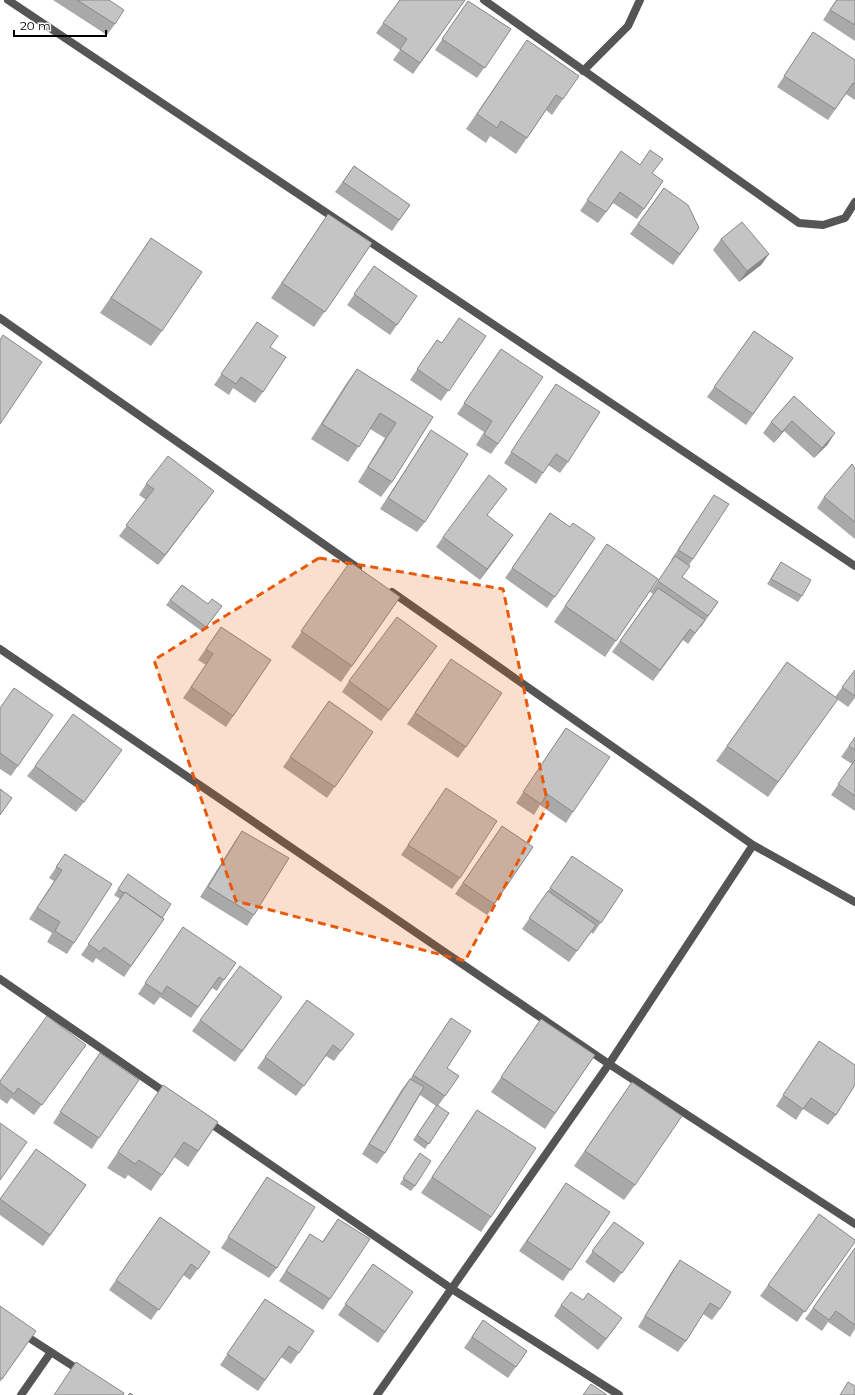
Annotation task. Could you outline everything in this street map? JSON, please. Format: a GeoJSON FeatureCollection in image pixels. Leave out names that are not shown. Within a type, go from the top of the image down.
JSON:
{"type":"FeatureCollection","features":[{"type":"Feature","properties":{"kind":"street"},"geometry":{"type":"LineString","coordinates":[[8,0],[855,566]]}},
{"type":"Feature","properties":{"kind":"street"},"geometry":{"type":"LineString","coordinates":[[484,0],[798,223],[823,225],[845,218],[855,202]]}},
{"type":"Feature","properties":{"kind":"street"},"geometry":{"type":"LineString","coordinates":[[583,71],[628,26],[640,0]]}},
{"type":"Feature","properties":{"kind":"street"},"geometry":{"type":"LineString","coordinates":[[0,318],[367,574]]}},
{"type":"Feature","properties":{"kind":"street"},"geometry":{"type":"LineString","coordinates":[[386,588],[753,845],[855,902]]}},
{"type":"Feature","properties":{"kind":"street"},"geometry":{"type":"LineString","coordinates":[[0,648],[609,1064],[855,1224]]}},
{"type":"Feature","properties":{"kind":"street"},"geometry":{"type":"LineString","coordinates":[[377,1395],[609,1064],[753,845]]}},
{"type":"Feature","properties":{"kind":"street"},"geometry":{"type":"LineString","coordinates":[[0,979],[177,1100]]}},
{"type":"Feature","properties":{"kind":"street"},"geometry":{"type":"LineString","coordinates":[[203,1118],[452,1289],[619,1395]]}},
{"type":"Feature","properties":{"kind":"street"},"geometry":{"type":"LineString","coordinates":[[13,1327],[91,1378]]}},
{"type":"Feature","properties":{"kind":"street"},"geometry":{"type":"LineString","coordinates":[[21,1395],[51,1352]]}},
{"type":"Feature","properties":{"kind":"highlighted area"},"geometry":{"type":"Polygon","coordinates":[[[319,558],[503,589],[548,805],[465,961],[236,901],[154,660],[319,558]]]}},
{"type":"Feature","properties":{"kind":"building"},"geometry":{"type":"Polygon","coordinates":[[[77,0],[109,0],[124,10],[115,24],[77,0]]]}},
{"type":"Feature","properties":{"kind":"building"},"geometry":{"type":"Polygon","coordinates":[[[400,0],[465,0],[420,63],[400,49],[407,39],[383,23],[400,0]]]}},
{"type":"Feature","properties":{"kind":"building"},"geometry":{"type":"Polygon","coordinates":[[[837,0],[855,0],[855,25],[830,10],[837,0]]]}},
{"type":"Feature","properties":{"kind":"building"},"geometry":{"type":"Polygon","coordinates":[[[468,1],[511,29],[485,68],[442,39],[468,1]]]}},
{"type":"Feature","properties":{"kind":"building"},"geometry":{"type":"Polygon","coordinates":[[[813,32],[855,60],[855,84],[853,83],[835,109],[784,76],[813,32]]]}},
{"type":"Feature","properties":{"kind":"building"},"geometry":{"type":"Polygon","coordinates":[[[527,40],[579,76],[563,99],[556,95],[527,138],[501,121],[497,128],[477,114],[527,40]]]}},
{"type":"Feature","properties":{"kind":"building"},"geometry":{"type":"Polygon","coordinates":[[[650,150],[663,159],[652,173],[663,181],[644,209],[620,192],[606,212],[587,200],[621,151],[640,165],[650,150]]]}},
{"type":"Feature","properties":{"kind":"building"},"geometry":{"type":"Polygon","coordinates":[[[354,166],[410,205],[399,220],[343,182],[354,166]]]}},
{"type":"Feature","properties":{"kind":"building"},"geometry":{"type":"Polygon","coordinates":[[[664,188],[688,205],[699,228],[680,254],[638,224],[664,188]]]}},
{"type":"Feature","properties":{"kind":"building"},"geometry":{"type":"Polygon","coordinates":[[[328,214],[372,243],[325,312],[282,283],[328,214]]]}},
{"type":"Feature","properties":{"kind":"building"},"geometry":{"type":"Polygon","coordinates":[[[742,222],[769,254],[747,271],[721,239],[742,222]]]}},
{"type":"Feature","properties":{"kind":"building"},"geometry":{"type":"Polygon","coordinates":[[[151,238],[202,272],[162,331],[111,298],[151,238]]]}},
{"type":"Feature","properties":{"kind":"building"},"geometry":{"type":"Polygon","coordinates":[[[374,266],[417,296],[397,325],[354,294],[374,266]]]}},
{"type":"Feature","properties":{"kind":"building"},"geometry":{"type":"Polygon","coordinates":[[[459,318],[486,336],[449,391],[417,369],[437,340],[442,343],[459,318]]]}},
{"type":"Feature","properties":{"kind":"building"},"geometry":{"type":"Polygon","coordinates":[[[257,322],[278,336],[270,347],[286,357],[263,392],[241,377],[236,384],[221,374],[257,322]]]}},
{"type":"Feature","properties":{"kind":"building"},"geometry":{"type":"Polygon","coordinates":[[[754,331],[793,358],[753,414],[714,387],[754,331]]]}},
{"type":"Feature","properties":{"kind":"building"},"geometry":{"type":"Polygon","coordinates":[[[3,335],[42,362],[0,424],[0,340],[3,335]]]}},
{"type":"Feature","properties":{"kind":"building"},"geometry":{"type":"Polygon","coordinates":[[[501,349],[543,377],[498,444],[484,434],[492,421],[464,403],[501,349]]]}},
{"type":"Feature","properties":{"kind":"building"},"geometry":{"type":"Polygon","coordinates":[[[357,369],[433,417],[392,482],[368,467],[396,423],[380,413],[359,447],[322,424],[357,369]]]}},
{"type":"Feature","properties":{"kind":"building"},"geometry":{"type":"Polygon","coordinates":[[[556,384],[600,412],[568,462],[556,454],[543,473],[511,452],[556,384]]]}},
{"type":"Feature","properties":{"kind":"building"},"geometry":{"type":"Polygon","coordinates":[[[794,396],[835,433],[822,448],[792,421],[782,432],[771,422],[794,396]]]}},
{"type":"Feature","properties":{"kind":"building"},"geometry":{"type":"Polygon","coordinates":[[[431,430],[468,454],[425,522],[388,498],[431,430]]]}},
{"type":"Feature","properties":{"kind":"building"},"geometry":{"type":"Polygon","coordinates":[[[168,456],[214,491],[165,555],[126,525],[154,489],[146,484],[168,456]]]}},
{"type":"Feature","properties":{"kind":"building"},"geometry":{"type":"Polygon","coordinates":[[[852,464],[855,469],[855,522],[824,497],[852,464]]]}},
{"type":"Feature","properties":{"kind":"building"},"geometry":{"type":"Polygon","coordinates":[[[489,475],[507,489],[487,515],[513,535],[487,569],[443,537],[489,475]]]}},
{"type":"Feature","properties":{"kind":"building"},"geometry":{"type":"Polygon","coordinates":[[[714,495],[729,504],[693,559],[678,550],[714,495]]]}},
{"type":"Feature","properties":{"kind":"building"},"geometry":{"type":"Polygon","coordinates":[[[550,513],[570,527],[573,523],[595,538],[555,597],[512,568],[550,513]]]}},
{"type":"Feature","properties":{"kind":"building"},"geometry":{"type":"Polygon","coordinates":[[[607,544],[658,579],[616,641],[565,606],[607,544]]]}},
{"type":"Feature","properties":{"kind":"building"},"geometry":{"type":"Polygon","coordinates":[[[675,556],[690,566],[682,577],[718,602],[708,616],[658,581],[675,556]]]}},
{"type":"Feature","properties":{"kind":"building"},"geometry":{"type":"Polygon","coordinates":[[[350,562],[400,597],[352,666],[301,631],[350,562]]]}},
{"type":"Feature","properties":{"kind":"building"},"geometry":{"type":"Polygon","coordinates":[[[781,562],[811,580],[802,596],[771,579],[781,562]]]}},
{"type":"Feature","properties":{"kind":"building"},"geometry":{"type":"Polygon","coordinates":[[[182,585],[208,604],[212,599],[222,606],[206,627],[170,600],[182,585]]]}},
{"type":"Feature","properties":{"kind":"building"},"geometry":{"type":"Polygon","coordinates":[[[658,588],[705,620],[695,633],[690,629],[660,670],[620,641],[658,588]]]}},
{"type":"Feature","properties":{"kind":"building"},"geometry":{"type":"Polygon","coordinates":[[[397,617],[437,646],[389,710],[349,681],[397,617]]]}},
{"type":"Feature","properties":{"kind":"building"},"geometry":{"type":"Polygon","coordinates":[[[221,627],[271,660],[233,716],[191,687],[213,654],[206,649],[221,627]]]}},
{"type":"Feature","properties":{"kind":"building"},"geometry":{"type":"Polygon","coordinates":[[[451,659],[502,693],[466,747],[415,713],[451,659]]]}},
{"type":"Feature","properties":{"kind":"building"},"geometry":{"type":"Polygon","coordinates":[[[787,662],[838,699],[778,782],[727,746],[787,662]]]}},
{"type":"Feature","properties":{"kind":"building"},"geometry":{"type":"Polygon","coordinates":[[[855,670],[855,696],[842,687],[855,670]]]}},
{"type":"Feature","properties":{"kind":"building"},"geometry":{"type":"Polygon","coordinates":[[[14,688],[53,715],[18,766],[0,753],[0,708],[14,688]]]}},
{"type":"Feature","properties":{"kind":"building"},"geometry":{"type":"Polygon","coordinates":[[[329,701],[373,732],[335,787],[290,757],[329,701]]]}},
{"type":"Feature","properties":{"kind":"building"},"geometry":{"type":"Polygon","coordinates":[[[73,714],[122,750],[84,802],[35,766],[73,714]]]}},
{"type":"Feature","properties":{"kind":"building"},"geometry":{"type":"Polygon","coordinates":[[[566,728],[610,757],[573,812],[547,794],[541,804],[523,792],[566,728]]]}},
{"type":"Feature","properties":{"kind":"building"},"geometry":{"type":"Polygon","coordinates":[[[855,737],[855,750],[849,746],[855,737]]]}},
{"type":"Feature","properties":{"kind":"building"},"geometry":{"type":"Polygon","coordinates":[[[855,760],[855,796],[838,784],[855,760]]]}},
{"type":"Feature","properties":{"kind":"building"},"geometry":{"type":"Polygon","coordinates":[[[446,788],[497,821],[460,878],[408,845],[446,788]]]}},
{"type":"Feature","properties":{"kind":"building"},"geometry":{"type":"Polygon","coordinates":[[[0,789],[12,798],[0,815],[0,789]]]}},
{"type":"Feature","properties":{"kind":"building"},"geometry":{"type":"Polygon","coordinates":[[[502,826],[533,847],[494,904],[463,883],[502,826]]]}},
{"type":"Feature","properties":{"kind":"building"},"geometry":{"type":"Polygon","coordinates":[[[242,831],[289,858],[254,915],[208,887],[242,831]]]}},
{"type":"Feature","properties":{"kind":"building"},"geometry":{"type":"Polygon","coordinates":[[[65,854],[112,884],[74,943],[55,931],[60,922],[37,908],[62,870],[56,867],[65,854]]]}},
{"type":"Feature","properties":{"kind":"building"},"geometry":{"type":"Polygon","coordinates":[[[572,856],[623,890],[601,923],[550,888],[572,856]]]}},
{"type":"Feature","properties":{"kind":"building"},"geometry":{"type":"Polygon","coordinates":[[[128,874],[171,904],[162,918],[125,892],[124,893],[118,889],[128,874]]]}},
{"type":"Feature","properties":{"kind":"building"},"geometry":{"type":"Polygon","coordinates":[[[548,891],[596,925],[577,951],[529,918],[548,891]]]}},
{"type":"Feature","properties":{"kind":"building"},"geometry":{"type":"Polygon","coordinates":[[[125,892],[164,919],[131,966],[104,947],[100,952],[88,944],[125,892]]]}},
{"type":"Feature","properties":{"kind":"building"},"geometry":{"type":"Polygon","coordinates":[[[183,927],[236,963],[224,980],[219,977],[198,1007],[167,986],[162,994],[145,983],[183,927]]]}},
{"type":"Feature","properties":{"kind":"building"},"geometry":{"type":"Polygon","coordinates":[[[240,966],[282,997],[242,1051],[200,1020],[240,966]]]}},
{"type":"Feature","properties":{"kind":"building"},"geometry":{"type":"Polygon","coordinates":[[[307,1000],[354,1034],[341,1051],[333,1045],[304,1086],[265,1057],[307,1000]]]}},
{"type":"Feature","properties":{"kind":"building"},"geometry":{"type":"Polygon","coordinates":[[[47,1016],[86,1045],[42,1105],[18,1088],[14,1094],[0,1083],[0,1081],[47,1016]]]}},
{"type":"Feature","properties":{"kind":"building"},"geometry":{"type":"Polygon","coordinates":[[[451,1018],[471,1031],[447,1068],[459,1076],[445,1096],[413,1075],[451,1018]]]}},
{"type":"Feature","properties":{"kind":"building"},"geometry":{"type":"Polygon","coordinates":[[[541,1019],[595,1055],[555,1113],[501,1077],[541,1019]]]}},
{"type":"Feature","properties":{"kind":"building"},"geometry":{"type":"Polygon","coordinates":[[[819,1041],[855,1065],[855,1085],[836,1115],[811,1098],[803,1109],[783,1095],[819,1041]]]}},
{"type":"Feature","properties":{"kind":"building"},"geometry":{"type":"Polygon","coordinates":[[[100,1053],[139,1080],[99,1138],[60,1112],[100,1053]]]}},
{"type":"Feature","properties":{"kind":"building"},"geometry":{"type":"Polygon","coordinates":[[[410,1079],[424,1087],[385,1153],[369,1144],[410,1079]]]}},
{"type":"Feature","properties":{"kind":"building"},"geometry":{"type":"Polygon","coordinates":[[[632,1082],[682,1116],[635,1185],[585,1151],[632,1082]]]}},
{"type":"Feature","properties":{"kind":"building"},"geometry":{"type":"Polygon","coordinates":[[[163,1085],[218,1122],[198,1151],[184,1142],[162,1175],[139,1160],[135,1164],[118,1152],[163,1085]]]}},
{"type":"Feature","properties":{"kind":"building"},"geometry":{"type":"Polygon","coordinates":[[[437,1105],[449,1113],[429,1144],[417,1135],[437,1105]]]}},
{"type":"Feature","properties":{"kind":"building"},"geometry":{"type":"Polygon","coordinates":[[[477,1110],[536,1148],[491,1217],[432,1177],[477,1110]]]}},
{"type":"Feature","properties":{"kind":"building"},"geometry":{"type":"Polygon","coordinates":[[[0,1123],[27,1142],[0,1180],[0,1123]]]}},
{"type":"Feature","properties":{"kind":"building"},"geometry":{"type":"Polygon","coordinates":[[[36,1149],[86,1185],[50,1235],[0,1199],[36,1149]]]}},
{"type":"Feature","properties":{"kind":"building"},"geometry":{"type":"Polygon","coordinates":[[[420,1153],[431,1161],[415,1186],[403,1178],[420,1153]]]}},
{"type":"Feature","properties":{"kind":"building"},"geometry":{"type":"Polygon","coordinates":[[[267,1177],[315,1207],[277,1268],[228,1237],[267,1177]]]}},
{"type":"Feature","properties":{"kind":"building"},"geometry":{"type":"Polygon","coordinates":[[[566,1183],[610,1212],[571,1270],[527,1241],[566,1183]]]}},
{"type":"Feature","properties":{"kind":"building"},"geometry":{"type":"Polygon","coordinates":[[[819,1214],[855,1240],[855,1242],[805,1312],[768,1285],[819,1214]]]}},
{"type":"Feature","properties":{"kind":"building"},"geometry":{"type":"Polygon","coordinates":[[[160,1217],[210,1252],[198,1269],[191,1264],[159,1310],[116,1280],[160,1217]]]}},
{"type":"Feature","properties":{"kind":"building"},"geometry":{"type":"Polygon","coordinates":[[[338,1219],[370,1239],[330,1299],[286,1271],[310,1234],[323,1242],[338,1219]]]}},
{"type":"Feature","properties":{"kind":"building"},"geometry":{"type":"Polygon","coordinates":[[[614,1222],[644,1243],[622,1273],[592,1251],[614,1222]]]}},
{"type":"Feature","properties":{"kind":"building"},"geometry":{"type":"Polygon","coordinates":[[[855,1248],[855,1325],[836,1311],[829,1320],[813,1308],[855,1248]]]}},
{"type":"Feature","properties":{"kind":"building"},"geometry":{"type":"Polygon","coordinates":[[[680,1260],[731,1292],[720,1309],[710,1303],[686,1341],[645,1316],[680,1260]]]}},
{"type":"Feature","properties":{"kind":"building"},"geometry":{"type":"Polygon","coordinates":[[[373,1264],[413,1292],[385,1332],[345,1304],[373,1264]]]}},
{"type":"Feature","properties":{"kind":"building"},"geometry":{"type":"Polygon","coordinates":[[[571,1292],[583,1300],[588,1293],[622,1318],[606,1339],[561,1305],[571,1292]]]}},
{"type":"Feature","properties":{"kind":"building"},"geometry":{"type":"Polygon","coordinates":[[[265,1299],[314,1331],[299,1353],[289,1346],[265,1380],[227,1354],[265,1299]]]}},
{"type":"Feature","properties":{"kind":"building"},"geometry":{"type":"Polygon","coordinates":[[[0,1306],[36,1331],[2,1379],[0,1377],[0,1306]]]}},
{"type":"Feature","properties":{"kind":"building"},"geometry":{"type":"Polygon","coordinates":[[[483,1320],[527,1351],[516,1367],[472,1337],[483,1320]]]}},
{"type":"Feature","properties":{"kind":"building"},"geometry":{"type":"Polygon","coordinates":[[[76,1362],[124,1393],[123,1395],[54,1395],[76,1362]]]}},
{"type":"Feature","properties":{"kind":"building"},"geometry":{"type":"Polygon","coordinates":[[[848,1382],[855,1386],[855,1395],[840,1395],[848,1382]]]}},
{"type":"Feature","properties":{"kind":"building"},"geometry":{"type":"Polygon","coordinates":[[[591,1384],[607,1395],[583,1395],[591,1384]]]}}]}
